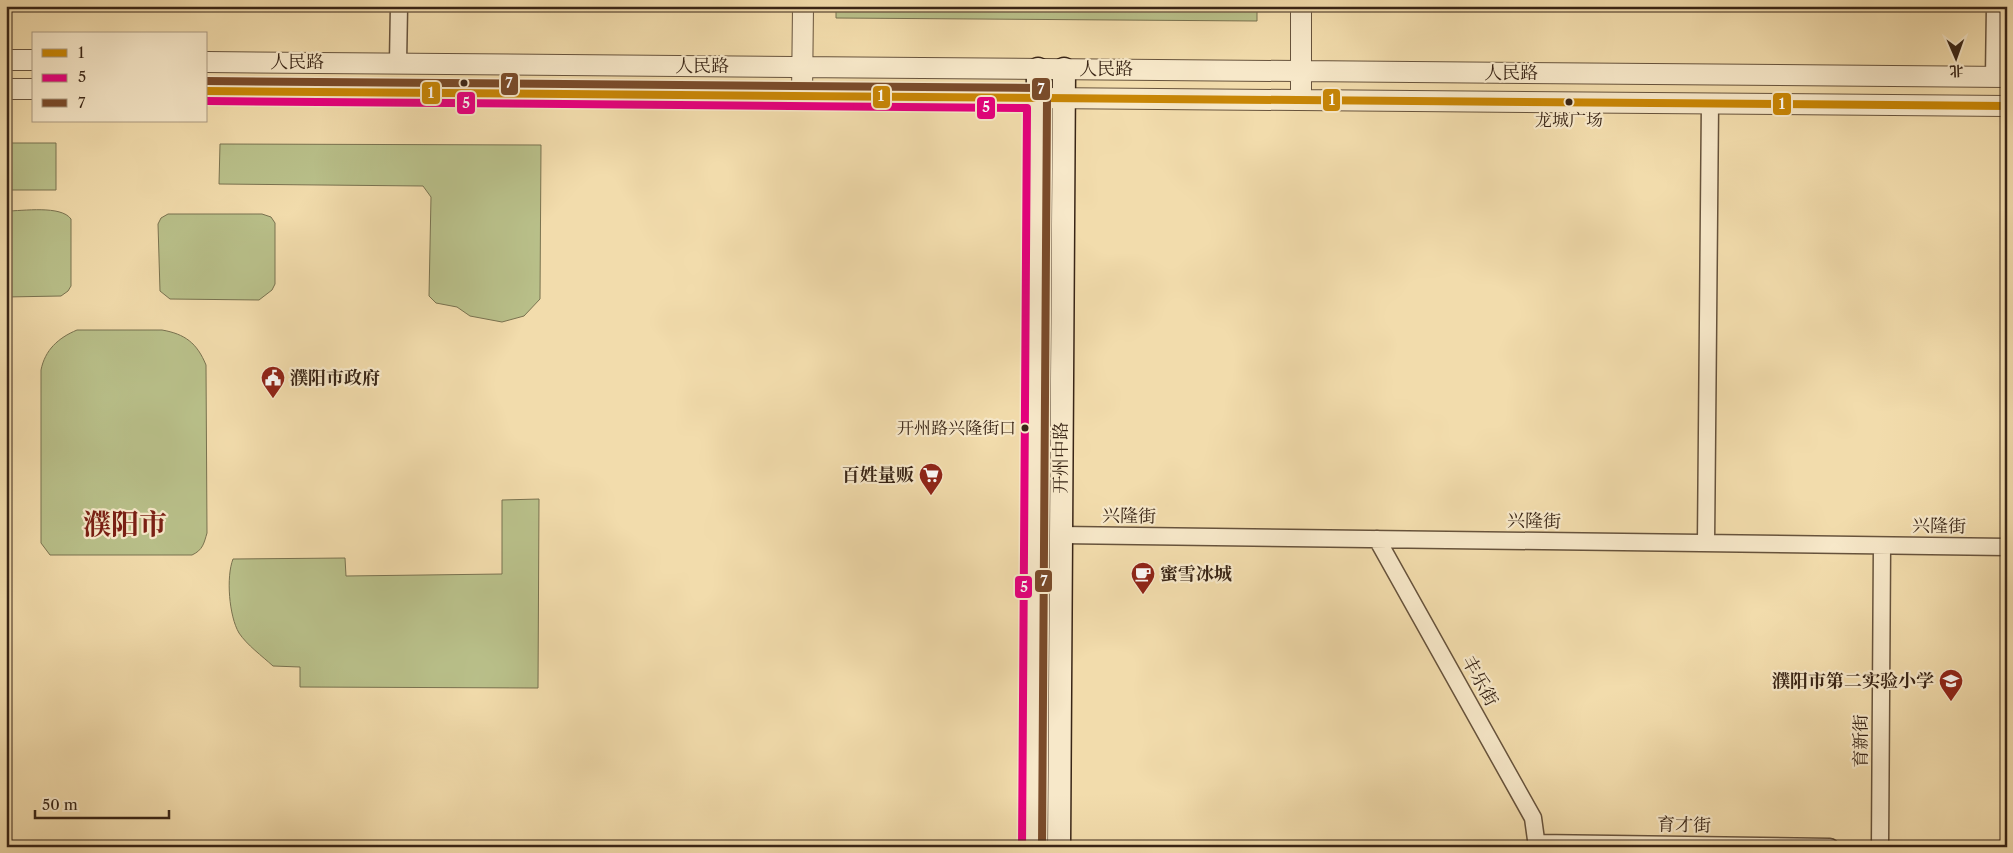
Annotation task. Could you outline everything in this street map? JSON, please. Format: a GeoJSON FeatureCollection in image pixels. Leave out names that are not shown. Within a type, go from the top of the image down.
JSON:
{"type":"FeatureCollection","features":[{"type":"Feature","properties":{"kind":"main road","name":"开州中路"},"geometry":{"type":"LineString","coordinates":[[1032,847],[1038,69]]}},
{"type":"Feature","properties":{"kind":"main road","name":"开州中路"},"geometry":{"type":"LineString","coordinates":[[1059,847],[1064,69]]}},
{"type":"Feature","properties":{"kind":"street"},"geometry":{"type":"LineString","coordinates":[[398,63],[399,6]]}},
{"type":"Feature","properties":{"kind":"street"},"geometry":{"type":"LineString","coordinates":[[802,96],[803,6]]}},
{"type":"Feature","properties":{"kind":"street"},"geometry":{"type":"LineString","coordinates":[[1301,6],[1301,100]]}},
{"type":"Feature","properties":{"kind":"street"},"geometry":{"type":"LineString","coordinates":[[1995,6],[2001,77]]}},
{"type":"Feature","properties":{"kind":"street"},"geometry":{"type":"LineString","coordinates":[[6,60],[32,60]]}},
{"type":"Feature","properties":{"kind":"street","name":"人民路"},"geometry":{"type":"LineString","coordinates":[[208,62],[2001,77]]}},
{"type":"Feature","properties":{"kind":"street"},"geometry":{"type":"LineString","coordinates":[[6,89],[32,89]]}},
{"type":"Feature","properties":{"kind":"street","name":"人民路"},"geometry":{"type":"LineString","coordinates":[[208,91],[2007,106]]}},
{"type":"Feature","properties":{"kind":"street"},"geometry":{"type":"LineString","coordinates":[[1706,543],[1710,104]]}},
{"type":"Feature","properties":{"kind":"street","name":"兴隆街"},"geometry":{"type":"LineString","coordinates":[[1061,535],[2007,547]]}},
{"type":"Feature","properties":{"kind":"street","name":"丰乐街"},"geometry":{"type":"LineString","coordinates":[[1377,539],[1533,818],[1537,845]]}},
{"type":"Feature","properties":{"kind":"street","name":"育新街"},"geometry":{"type":"LineString","coordinates":[[1880,847],[1882,546]]}},
{"type":"Feature","properties":{"kind":"street","name":"育才街"},"geometry":{"type":"LineString","coordinates":[[1537,845],[1830,847]]}},
{"type":"Feature","properties":{"kind":"green space"},"geometry":{"type":"Polygon","coordinates":[[[836,6],[1257,6],[1257,21],[836,18],[836,6]]]}},
{"type":"Feature","properties":{"kind":"green space"},"geometry":{"type":"Polygon","coordinates":[[[6,143],[56,143],[56,190],[6,190],[6,143]]]}},
{"type":"Feature","properties":{"kind":"green space"},"geometry":{"type":"Polygon","coordinates":[[[220,144],[541,145],[540,299],[524,316],[502,322],[470,316],[457,307],[436,303],[429,296],[431,197],[423,186],[219,184],[220,144]]]}},
{"type":"Feature","properties":{"kind":"green space"},"geometry":{"type":"Polygon","coordinates":[[[51,210],[66,215],[71,219],[71,286],[61,296],[6,297],[6,211],[51,210]]]}},
{"type":"Feature","properties":{"kind":"green space"},"geometry":{"type":"Polygon","coordinates":[[[168,214],[262,214],[271,217],[275,223],[275,284],[272,290],[259,300],[170,299],[160,291],[158,224],[161,218],[168,214]]]}},
{"type":"Feature","properties":{"kind":"green space"},"geometry":{"type":"Polygon","coordinates":[[[77,330],[162,330],[184,337],[199,351],[206,365],[207,533],[204,543],[196,553],[192,555],[50,555],[41,543],[41,370],[46,356],[53,346],[77,330]]]}},
{"type":"Feature","properties":{"kind":"green space"},"geometry":{"type":"Polygon","coordinates":[[[539,499],[538,688],[300,687],[300,667],[273,666],[246,642],[239,633],[233,617],[229,586],[233,559],[345,558],[346,576],[502,574],[502,500],[539,499]]]}},
{"type":"Feature","properties":{"kind":"transit line","name":"7"},"geometry":{"type":"LineString","coordinates":[[208,81],[1037,88],[1043,90],[1047,98],[1042,847]]}},
{"type":"Feature","properties":{"kind":"transit line","name":"1"},"geometry":{"type":"LineString","coordinates":[[208,91],[2007,106]]}},
{"type":"Feature","properties":{"kind":"transit line","name":"5"},"geometry":{"type":"LineString","coordinates":[[208,101],[1027,108],[1022,847]]}},
{"type":"Feature","properties":{"kind":"place","name":"龙城广场"},"geometry":{"type":"Point","coordinates":[1569,102]}},
{"type":"Feature","properties":{"kind":"place","name":"濮阳市政府"},"geometry":{"type":"Point","coordinates":[273,399]}},
{"type":"Feature","properties":{"kind":"place","name":"开州路兴隆街口"},"geometry":{"type":"Point","coordinates":[1025,428]}},
{"type":"Feature","properties":{"kind":"place","name":"百姓量贩"},"geometry":{"type":"Point","coordinates":[931,496]}},
{"type":"Feature","properties":{"kind":"place","name":"蜜雪冰城"},"geometry":{"type":"Point","coordinates":[1143,595]}},
{"type":"Feature","properties":{"kind":"place","name":"濮阳市第二实验小学"},"geometry":{"type":"Point","coordinates":[1951,702]}},
{"type":"Feature","properties":{"kind":"district","name":"濮阳市"},"geometry":{"type":"Point","coordinates":[125,524]}}]}
